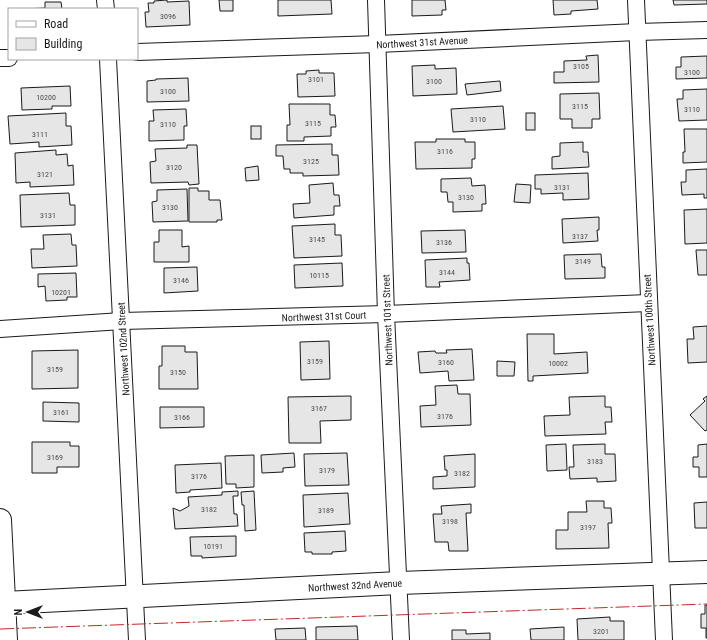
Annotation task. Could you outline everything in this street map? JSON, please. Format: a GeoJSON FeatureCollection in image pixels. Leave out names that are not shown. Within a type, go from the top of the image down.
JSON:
{"type":"FeatureCollection","features":[{"type":"Feature","properties":{"kind":"main road"},"geometry":{"type":"LineString","coordinates":[[0,520],[1,603],[6,640]]}},
{"type":"Feature","properties":{"kind":"main road","name":"Northwest 32nd Avenue"},"geometry":{"type":"LineString","coordinates":[[1,603],[135,598],[399,583],[707,572]]}},
{"type":"Feature","properties":{"kind":"street","name":"Northwest 101st Street"},"geometry":{"type":"LineString","coordinates":[[376,0],[386,314],[401,640]]}},
{"type":"Feature","properties":{"kind":"street","name":"Northwest 100th Street"},"geometry":{"type":"LineString","coordinates":[[636,0],[648,303],[664,640]]}},
{"type":"Feature","properties":{"kind":"street","name":"Northwest 31st Avenue"},"geometry":{"type":"LineString","coordinates":[[138,52],[378,44],[707,30]]}},
{"type":"Feature","properties":{"kind":"street","name":"Northwest 102nd Street"},"geometry":{"type":"LineString","coordinates":[[108,60],[137,640]]}},
{"type":"Feature","properties":{"kind":"street","name":"Northwest 31st Court"},"geometry":{"type":"LineString","coordinates":[[0,329],[122,321],[386,314],[648,303]]}},
{"type":"Feature","properties":{"kind":"building"},"geometry":{"type":"Polygon","coordinates":[[[167,0],[167,2],[189,1],[190,25],[146,27],[145,12],[149,12],[148,3],[167,0]]]}},
{"type":"Feature","properties":{"kind":"building"},"geometry":{"type":"Polygon","coordinates":[[[219,0],[233,0],[233,11],[220,11],[219,0]]]}},
{"type":"Feature","properties":{"kind":"building"},"geometry":{"type":"Polygon","coordinates":[[[278,0],[331,0],[332,14],[278,16],[278,0]]]}},
{"type":"Feature","properties":{"kind":"building"},"geometry":{"type":"Polygon","coordinates":[[[412,0],[445,0],[446,10],[442,10],[442,15],[412,16],[412,0]]]}},
{"type":"Feature","properties":{"kind":"building"},"geometry":{"type":"Polygon","coordinates":[[[553,0],[597,0],[598,9],[571,11],[571,14],[554,15],[553,0]]]}},
{"type":"Feature","properties":{"kind":"building"},"geometry":{"type":"Polygon","coordinates":[[[673,0],[707,0],[707,4],[674,5],[673,0]]]}},
{"type":"Feature","properties":{"kind":"building"},"geometry":{"type":"Polygon","coordinates":[[[45,2],[61,2],[62,8],[45,8],[45,2]]]}},
{"type":"Feature","properties":{"kind":"building"},"geometry":{"type":"Polygon","coordinates":[[[598,55],[599,82],[554,83],[554,72],[564,72],[564,61],[587,60],[586,56],[598,55]]]}},
{"type":"Feature","properties":{"kind":"building"},"geometry":{"type":"Polygon","coordinates":[[[707,56],[707,78],[676,79],[676,67],[681,67],[681,57],[707,56]]]}},
{"type":"Feature","properties":{"kind":"building"},"geometry":{"type":"Polygon","coordinates":[[[435,65],[435,69],[456,68],[457,94],[413,96],[412,66],[435,65]]]}},
{"type":"Feature","properties":{"kind":"building"},"geometry":{"type":"Polygon","coordinates":[[[319,70],[319,73],[334,73],[335,96],[298,97],[297,74],[306,74],[306,71],[319,70]]]}},
{"type":"Feature","properties":{"kind":"building"},"geometry":{"type":"Polygon","coordinates":[[[188,78],[189,101],[147,102],[147,81],[156,79],[188,78]]]}},
{"type":"Feature","properties":{"kind":"building"},"geometry":{"type":"Polygon","coordinates":[[[500,81],[501,91],[467,95],[465,84],[500,81]]]}},
{"type":"Feature","properties":{"kind":"building"},"geometry":{"type":"Polygon","coordinates":[[[70,86],[71,106],[52,106],[52,109],[22,110],[21,88],[70,86]]]}},
{"type":"Feature","properties":{"kind":"building"},"geometry":{"type":"Polygon","coordinates":[[[707,89],[707,120],[679,121],[677,99],[683,99],[683,90],[707,89]]]}},
{"type":"Feature","properties":{"kind":"building"},"geometry":{"type":"Polygon","coordinates":[[[599,93],[600,119],[592,119],[592,128],[572,128],[572,119],[560,119],[560,94],[599,93]]]}},
{"type":"Feature","properties":{"kind":"building"},"geometry":{"type":"Polygon","coordinates":[[[289,104],[330,104],[330,115],[335,115],[336,127],[331,127],[331,136],[304,137],[304,141],[287,141],[287,125],[290,125],[289,104]]]}},
{"type":"Feature","properties":{"kind":"building"},"geometry":{"type":"Polygon","coordinates":[[[503,106],[505,129],[453,132],[451,109],[503,106]]]}},
{"type":"Feature","properties":{"kind":"building"},"geometry":{"type":"Polygon","coordinates":[[[186,109],[187,126],[184,126],[184,140],[149,141],[149,121],[154,121],[153,110],[186,109]]]}},
{"type":"Feature","properties":{"kind":"building"},"geometry":{"type":"Polygon","coordinates":[[[66,113],[66,126],[71,126],[72,145],[39,147],[39,142],[10,144],[8,116],[66,113]]]}},
{"type":"Feature","properties":{"kind":"building"},"geometry":{"type":"Polygon","coordinates":[[[526,113],[535,113],[535,130],[526,130],[526,113]]]}},
{"type":"Feature","properties":{"kind":"building"},"geometry":{"type":"Polygon","coordinates":[[[251,126],[261,126],[261,139],[251,139],[251,126]]]}},
{"type":"Feature","properties":{"kind":"building"},"geometry":{"type":"Polygon","coordinates":[[[684,129],[707,129],[707,162],[683,163],[683,152],[685,152],[684,129]]]}},
{"type":"Feature","properties":{"kind":"building"},"geometry":{"type":"Polygon","coordinates":[[[436,139],[465,139],[465,142],[475,142],[475,159],[472,159],[472,168],[416,169],[415,142],[436,142],[436,139]]]}},
{"type":"Feature","properties":{"kind":"building"},"geometry":{"type":"Polygon","coordinates":[[[583,142],[583,152],[588,152],[589,167],[552,169],[552,157],[560,156],[560,143],[583,142]]]}},
{"type":"Feature","properties":{"kind":"building"},"geometry":{"type":"Polygon","coordinates":[[[332,144],[332,155],[338,155],[339,175],[303,176],[303,173],[290,173],[290,169],[284,169],[283,156],[276,156],[276,145],[332,144]]]}},
{"type":"Feature","properties":{"kind":"building"},"geometry":{"type":"Polygon","coordinates":[[[187,145],[197,145],[199,184],[189,185],[188,182],[151,183],[150,162],[156,161],[155,149],[187,148],[187,145]]]}},
{"type":"Feature","properties":{"kind":"building"},"geometry":{"type":"Polygon","coordinates":[[[56,150],[56,155],[67,154],[68,166],[73,165],[74,185],[30,187],[30,182],[16,183],[15,153],[56,150]]]}},
{"type":"Feature","properties":{"kind":"building"},"geometry":{"type":"Polygon","coordinates":[[[258,166],[259,180],[246,181],[245,168],[258,166]]]}},
{"type":"Feature","properties":{"kind":"building"},"geometry":{"type":"Polygon","coordinates":[[[707,169],[707,198],[704,198],[704,194],[682,195],[681,182],[686,182],[686,170],[707,169]]]}},
{"type":"Feature","properties":{"kind":"building"},"geometry":{"type":"Polygon","coordinates":[[[588,173],[589,199],[563,200],[563,193],[541,194],[541,189],[535,189],[535,175],[588,173]]]}},
{"type":"Feature","properties":{"kind":"building"},"geometry":{"type":"Polygon","coordinates":[[[471,178],[472,186],[485,185],[486,204],[482,204],[482,211],[453,212],[453,202],[448,202],[447,192],[441,192],[441,179],[471,178]]]}},
{"type":"Feature","properties":{"kind":"building"},"geometry":{"type":"Polygon","coordinates":[[[333,183],[334,195],[339,195],[340,206],[334,206],[334,215],[294,218],[293,204],[310,203],[309,185],[333,183]]]}},
{"type":"Feature","properties":{"kind":"building"},"geometry":{"type":"Polygon","coordinates":[[[516,184],[531,185],[530,203],[514,202],[516,184]]]}},
{"type":"Feature","properties":{"kind":"building"},"geometry":{"type":"Polygon","coordinates":[[[189,188],[198,188],[198,191],[209,191],[209,200],[220,200],[222,220],[217,220],[217,222],[189,222],[189,188]]]}},
{"type":"Feature","properties":{"kind":"building"},"geometry":{"type":"Polygon","coordinates":[[[187,189],[188,221],[153,222],[152,202],[157,201],[157,190],[187,189]]]}},
{"type":"Feature","properties":{"kind":"building"},"geometry":{"type":"Polygon","coordinates":[[[69,193],[70,205],[75,205],[75,225],[21,227],[20,195],[69,193]]]}},
{"type":"Feature","properties":{"kind":"building"},"geometry":{"type":"Polygon","coordinates":[[[707,209],[707,243],[685,244],[684,210],[707,209]]]}},
{"type":"Feature","properties":{"kind":"building"},"geometry":{"type":"Polygon","coordinates":[[[599,217],[599,230],[597,230],[598,241],[563,243],[562,219],[599,217]]]}},
{"type":"Feature","properties":{"kind":"building"},"geometry":{"type":"Polygon","coordinates":[[[335,224],[335,235],[341,235],[342,256],[294,258],[292,226],[335,224]]]}},
{"type":"Feature","properties":{"kind":"building"},"geometry":{"type":"Polygon","coordinates":[[[159,230],[182,230],[182,247],[189,246],[189,262],[154,262],[154,242],[159,242],[159,230]]]}},
{"type":"Feature","properties":{"kind":"building"},"geometry":{"type":"Polygon","coordinates":[[[465,230],[466,252],[422,253],[421,231],[465,230]]]}},
{"type":"Feature","properties":{"kind":"building"},"geometry":{"type":"Polygon","coordinates":[[[71,234],[72,245],[76,245],[77,266],[32,268],[31,249],[44,249],[43,235],[71,234]]]}},
{"type":"Feature","properties":{"kind":"building"},"geometry":{"type":"Polygon","coordinates":[[[696,250],[707,250],[707,275],[698,275],[696,250]]]}},
{"type":"Feature","properties":{"kind":"building"},"geometry":{"type":"Polygon","coordinates":[[[601,254],[602,267],[605,267],[605,278],[565,279],[564,255],[601,254]]]}},
{"type":"Feature","properties":{"kind":"building"},"geometry":{"type":"Polygon","coordinates":[[[467,258],[467,263],[469,263],[470,280],[439,282],[440,287],[426,287],[425,260],[467,258]]]}},
{"type":"Feature","properties":{"kind":"building"},"geometry":{"type":"Polygon","coordinates":[[[342,263],[343,286],[295,288],[294,265],[342,263]]]}},
{"type":"Feature","properties":{"kind":"building"},"geometry":{"type":"Polygon","coordinates":[[[197,267],[198,291],[164,293],[164,268],[197,267]]]}},
{"type":"Feature","properties":{"kind":"building"},"geometry":{"type":"Polygon","coordinates":[[[76,273],[77,297],[67,297],[67,300],[46,301],[45,286],[38,287],[38,274],[76,273]]]}},
{"type":"Feature","properties":{"kind":"building"},"geometry":{"type":"Polygon","coordinates":[[[707,326],[707,362],[688,363],[687,339],[694,339],[693,327],[707,326]]]}},
{"type":"Feature","properties":{"kind":"building"},"geometry":{"type":"Polygon","coordinates":[[[527,334],[554,334],[554,354],[587,352],[588,373],[533,376],[533,381],[528,381],[527,334]]]}},
{"type":"Feature","properties":{"kind":"building"},"geometry":{"type":"Polygon","coordinates":[[[329,341],[330,379],[301,380],[300,342],[329,341]]]}},
{"type":"Feature","properties":{"kind":"building"},"geometry":{"type":"Polygon","coordinates":[[[162,346],[185,346],[185,352],[197,352],[198,389],[159,389],[159,366],[162,366],[162,346]]]}},
{"type":"Feature","properties":{"kind":"building"},"geometry":{"type":"Polygon","coordinates":[[[472,349],[474,380],[449,381],[448,371],[420,373],[418,352],[435,351],[436,353],[447,353],[446,350],[472,349]]]}},
{"type":"Feature","properties":{"kind":"building"},"geometry":{"type":"Polygon","coordinates":[[[78,350],[78,388],[32,389],[32,351],[78,350]]]}},
{"type":"Feature","properties":{"kind":"building"},"geometry":{"type":"Polygon","coordinates":[[[497,361],[515,362],[514,376],[497,376],[497,361]]]}},
{"type":"Feature","properties":{"kind":"building"},"geometry":{"type":"Polygon","coordinates":[[[457,385],[458,394],[470,394],[471,425],[421,427],[420,406],[436,405],[435,386],[457,385]]]}},
{"type":"Feature","properties":{"kind":"building"},"geometry":{"type":"Polygon","coordinates":[[[351,396],[351,420],[320,421],[321,443],[289,443],[288,397],[351,396]]]}},
{"type":"Feature","properties":{"kind":"building"},"geometry":{"type":"Polygon","coordinates":[[[605,396],[605,407],[611,407],[612,422],[605,422],[606,434],[545,436],[544,416],[570,415],[569,397],[605,396]]]}},
{"type":"Feature","properties":{"kind":"building"},"geometry":{"type":"Polygon","coordinates":[[[707,396],[707,430],[705,431],[690,415],[705,401],[703,399],[707,396]]]}},
{"type":"Feature","properties":{"kind":"building"},"geometry":{"type":"Polygon","coordinates":[[[43,402],[79,403],[79,422],[43,421],[43,402]]]}},
{"type":"Feature","properties":{"kind":"building"},"geometry":{"type":"Polygon","coordinates":[[[160,407],[204,407],[204,427],[160,428],[160,407]]]}},
{"type":"Feature","properties":{"kind":"building"},"geometry":{"type":"Polygon","coordinates":[[[32,442],[70,442],[70,446],[79,446],[79,467],[57,467],[57,473],[32,473],[32,442]]]}},
{"type":"Feature","properties":{"kind":"building"},"geometry":{"type":"Polygon","coordinates":[[[566,444],[567,470],[547,471],[546,445],[566,444]]]}},
{"type":"Feature","properties":{"kind":"building"},"geometry":{"type":"Polygon","coordinates":[[[605,444],[605,454],[615,454],[616,481],[597,482],[597,478],[570,479],[569,467],[574,467],[573,445],[605,444]]]}},
{"type":"Feature","properties":{"kind":"building"},"geometry":{"type":"Polygon","coordinates":[[[707,444],[707,477],[699,477],[699,467],[693,467],[693,457],[698,457],[698,445],[707,444]]]}},
{"type":"Feature","properties":{"kind":"building"},"geometry":{"type":"Polygon","coordinates":[[[294,453],[295,467],[283,468],[283,472],[262,473],[261,455],[294,453]]]}},
{"type":"Feature","properties":{"kind":"building"},"geometry":{"type":"Polygon","coordinates":[[[347,453],[349,485],[305,486],[304,454],[347,453]]]}},
{"type":"Feature","properties":{"kind":"building"},"geometry":{"type":"Polygon","coordinates":[[[475,454],[475,487],[433,489],[433,477],[447,476],[444,456],[475,454]]]}},
{"type":"Feature","properties":{"kind":"building"},"geometry":{"type":"Polygon","coordinates":[[[254,455],[254,487],[236,488],[236,484],[226,484],[225,456],[254,455]]]}},
{"type":"Feature","properties":{"kind":"building"},"geometry":{"type":"Polygon","coordinates":[[[221,463],[222,488],[190,490],[190,492],[176,493],[175,465],[221,463]]]}},
{"type":"Feature","properties":{"kind":"building"},"geometry":{"type":"Polygon","coordinates":[[[238,491],[238,496],[233,496],[234,514],[237,514],[238,526],[175,529],[173,508],[180,511],[189,506],[188,497],[222,495],[222,492],[238,491]]]}},
{"type":"Feature","properties":{"kind":"building"},"geometry":{"type":"Polygon","coordinates":[[[254,491],[256,530],[245,531],[244,505],[242,505],[241,492],[254,491]]]}},
{"type":"Feature","properties":{"kind":"building"},"geometry":{"type":"Polygon","coordinates":[[[348,493],[350,524],[304,527],[303,495],[348,493]]]}},
{"type":"Feature","properties":{"kind":"building"},"geometry":{"type":"Polygon","coordinates":[[[586,501],[604,501],[604,508],[611,508],[612,523],[608,523],[609,548],[556,549],[556,530],[568,530],[568,512],[587,512],[586,501]]]}},
{"type":"Feature","properties":{"kind":"building"},"geometry":{"type":"Polygon","coordinates":[[[707,502],[707,528],[695,528],[694,503],[707,502]]]}},
{"type":"Feature","properties":{"kind":"building"},"geometry":{"type":"Polygon","coordinates":[[[471,504],[471,513],[466,513],[468,551],[449,551],[448,542],[435,542],[433,514],[442,514],[441,506],[471,504]]]}},
{"type":"Feature","properties":{"kind":"building"},"geometry":{"type":"Polygon","coordinates":[[[345,531],[346,551],[332,552],[332,554],[312,554],[312,552],[305,552],[304,533],[345,531]]]}},
{"type":"Feature","properties":{"kind":"building"},"geometry":{"type":"Polygon","coordinates":[[[236,536],[236,556],[202,558],[202,556],[191,556],[190,537],[236,536]]]}},
{"type":"Feature","properties":{"kind":"building"},"geometry":{"type":"Polygon","coordinates":[[[705,605],[707,605],[707,638],[706,628],[701,628],[701,614],[705,614],[705,605]]]}},
{"type":"Feature","properties":{"kind":"building"},"geometry":{"type":"Polygon","coordinates":[[[610,617],[610,621],[624,621],[624,640],[578,640],[577,619],[610,617]]]}},
{"type":"Feature","properties":{"kind":"building"},"geometry":{"type":"Polygon","coordinates":[[[357,626],[358,640],[316,640],[316,627],[357,626]]]}},
{"type":"Feature","properties":{"kind":"building"},"geometry":{"type":"Polygon","coordinates":[[[564,627],[564,640],[531,640],[530,629],[564,627]]]}},
{"type":"Feature","properties":{"kind":"building"},"geometry":{"type":"Polygon","coordinates":[[[305,628],[306,640],[276,640],[275,629],[305,628]]]}},
{"type":"Feature","properties":{"kind":"building"},"geometry":{"type":"Polygon","coordinates":[[[452,630],[466,630],[466,634],[490,633],[490,640],[452,640],[452,630]]]}},
{"type":"Feature","properties":{"kind":"power"},"geometry":{"type":"LineString","coordinates":[[0,629],[707,604]]}}]}
